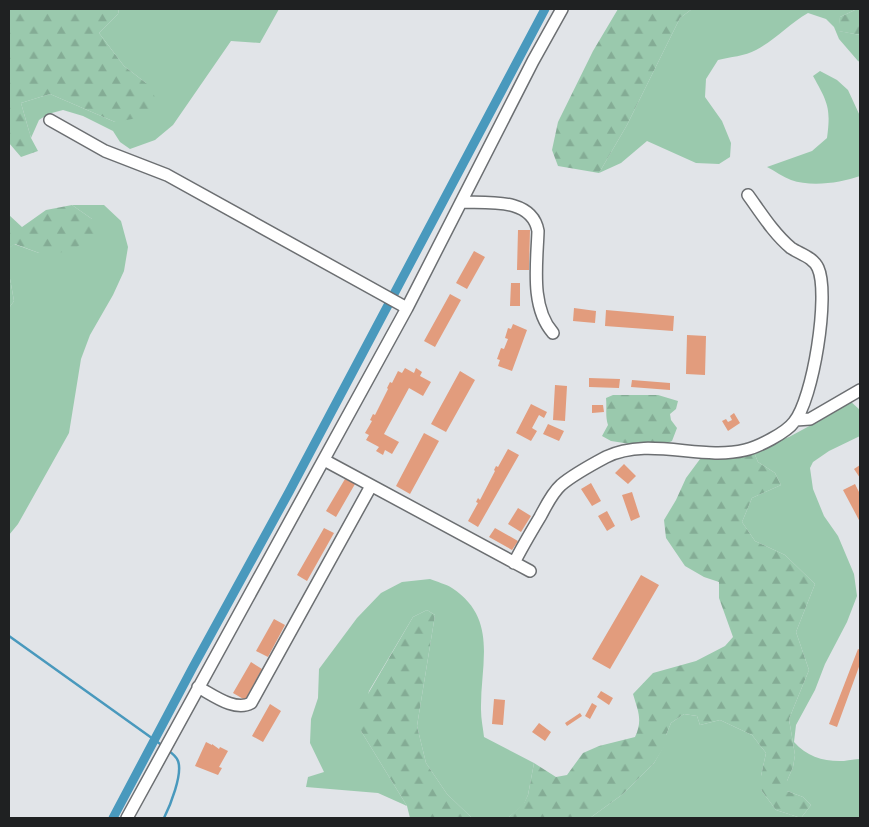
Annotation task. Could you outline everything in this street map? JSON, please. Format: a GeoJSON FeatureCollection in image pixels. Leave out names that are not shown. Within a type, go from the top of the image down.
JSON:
{"type":"FeatureCollection","features":[{"type":"Feature","properties":{"kind":"street"},"geometry":{"type":"LineString","coordinates":[[127,818],[324,460],[562,9]]}},
{"type":"Feature","properties":{"kind":"street"},"geometry":{"type":"LineString","coordinates":[[50,120],[105,151],[167,175],[404,307]]}},
{"type":"Feature","properties":{"kind":"street"},"geometry":{"type":"LineString","coordinates":[[514,563],[550,499],[560,486],[607,457],[625,450],[725,452],[746,450],[786,430],[796,420],[809,389],[814,362],[823,294],[821,276],[817,265],[782,240],[748,195]]}},
{"type":"Feature","properties":{"kind":"street"},"geometry":{"type":"LineString","coordinates":[[461,202],[519,207],[532,215],[538,231],[537,284],[539,302],[544,321],[553,333]]}},
{"type":"Feature","properties":{"kind":"street"},"geometry":{"type":"LineString","coordinates":[[796,420],[810,419],[860,390]]}},
{"type":"Feature","properties":{"kind":"street"},"geometry":{"type":"LineString","coordinates":[[324,460],[530,572]]}},
{"type":"Feature","properties":{"kind":"street"},"geometry":{"type":"LineString","coordinates":[[198,687],[236,706],[246,706],[251,703],[371,486]]}},
{"type":"Feature","properties":{"kind":"green space"},"geometry":{"type":"Polygon","coordinates":[[[9,9],[119,9],[118,14],[99,33],[124,66],[146,83],[157,100],[149,116],[115,122],[50,94],[21,103],[31,138],[38,151],[21,157],[9,143],[9,9]]]}},
{"type":"Feature","properties":{"kind":"green space"},"geometry":{"type":"Polygon","coordinates":[[[119,9],[279,9],[260,43],[231,41],[173,125],[155,140],[130,149],[120,142],[113,131],[83,116],[63,110],[48,114],[39,120],[31,138],[21,103],[50,94],[115,122],[146,83],[124,66],[99,33],[118,14],[119,9]]]}},
{"type":"Feature","properties":{"kind":"green space"},"geometry":{"type":"Polygon","coordinates":[[[618,9],[692,9],[680,18],[627,125],[599,173],[558,166],[552,150],[558,122],[593,51],[618,9]]]}},
{"type":"Feature","properties":{"kind":"green space"},"geometry":{"type":"Polygon","coordinates":[[[692,9],[857,9],[840,17],[839,31],[860,35],[860,62],[839,39],[834,27],[826,19],[808,13],[756,50],[718,60],[706,79],[705,97],[722,121],[731,143],[730,157],[719,164],[696,163],[647,141],[621,163],[599,173],[627,125],[680,18],[692,9]]]}},
{"type":"Feature","properties":{"kind":"green space"},"geometry":{"type":"Polygon","coordinates":[[[860,9],[860,35],[838,31],[840,17],[860,9]]]}},
{"type":"Feature","properties":{"kind":"green space"},"geometry":{"type":"Polygon","coordinates":[[[820,71],[837,80],[848,90],[860,116],[860,176],[844,181],[826,183],[799,182],[788,179],[767,167],[812,151],[827,138],[829,119],[827,106],[813,76],[820,71]]]}},
{"type":"Feature","properties":{"kind":"green space"},"geometry":{"type":"Polygon","coordinates":[[[72,205],[104,205],[121,221],[128,247],[124,271],[113,295],[90,335],[81,359],[69,433],[18,524],[9,535],[9,308],[14,301],[9,273],[9,248],[14,244],[39,253],[92,219],[72,205]]]}},
{"type":"Feature","properties":{"kind":"green space"},"geometry":{"type":"Polygon","coordinates":[[[72,205],[92,219],[96,236],[68,252],[39,253],[15,244],[9,248],[9,215],[22,227],[46,210],[72,205]]]}},
{"type":"Feature","properties":{"kind":"green space"},"geometry":{"type":"Polygon","coordinates":[[[9,273],[14,301],[9,308],[9,273]]]}},
{"type":"Feature","properties":{"kind":"green space"},"geometry":{"type":"Polygon","coordinates":[[[613,395],[658,395],[678,401],[676,409],[670,414],[671,420],[677,428],[672,441],[657,448],[611,441],[602,436],[608,425],[606,398],[613,395]]]}},
{"type":"Feature","properties":{"kind":"green space"},"geometry":{"type":"Polygon","coordinates":[[[849,400],[860,410],[860,436],[829,451],[813,462],[810,468],[813,489],[824,516],[838,536],[854,574],[857,596],[815,690],[796,725],[794,742],[817,758],[837,761],[860,759],[860,818],[801,818],[811,805],[803,797],[787,791],[787,781],[793,767],[795,755],[789,719],[809,670],[796,632],[815,584],[785,555],[755,541],[742,522],[752,498],[781,485],[775,473],[758,462],[753,450],[789,437],[826,417],[849,400]]]}},
{"type":"Feature","properties":{"kind":"green space"},"geometry":{"type":"Polygon","coordinates":[[[753,450],[758,462],[775,473],[781,485],[752,498],[742,522],[755,541],[785,555],[815,584],[796,632],[809,670],[789,719],[795,755],[793,767],[787,781],[787,791],[803,797],[811,805],[801,818],[776,810],[761,790],[761,776],[766,753],[752,735],[720,720],[700,725],[697,716],[684,714],[671,723],[666,735],[666,744],[654,763],[623,794],[590,818],[508,818],[524,803],[528,795],[534,763],[556,777],[567,775],[583,753],[599,746],[635,737],[639,720],[633,694],[653,673],[696,661],[725,646],[733,637],[719,598],[719,582],[704,577],[685,566],[666,538],[664,520],[686,478],[703,455],[753,450]]]}},
{"type":"Feature","properties":{"kind":"green space"},"geometry":{"type":"Polygon","coordinates":[[[430,579],[452,588],[467,600],[482,628],[484,660],[481,710],[484,737],[534,763],[528,795],[524,804],[508,818],[472,818],[447,794],[426,763],[417,726],[435,615],[427,610],[413,617],[369,691],[361,731],[407,806],[378,793],[306,787],[308,777],[324,772],[310,743],[311,719],[318,698],[319,669],[357,618],[381,593],[402,582],[430,579]]]}},
{"type":"Feature","properties":{"kind":"green space"},"geometry":{"type":"Polygon","coordinates":[[[427,610],[435,615],[417,726],[426,763],[447,794],[472,818],[410,818],[407,806],[361,731],[358,711],[413,617],[427,610]]]}},
{"type":"Feature","properties":{"kind":"green space"},"geometry":{"type":"Polygon","coordinates":[[[684,714],[697,716],[700,725],[720,720],[752,735],[766,753],[761,776],[761,790],[776,810],[801,818],[590,818],[623,794],[654,763],[665,744],[666,735],[671,723],[684,714]]]}},
{"type":"Feature","properties":{"kind":"building"},"geometry":{"type":"Polygon","coordinates":[[[518,230],[530,230],[529,270],[517,270],[518,230]]]}},
{"type":"Feature","properties":{"kind":"building"},"geometry":{"type":"Polygon","coordinates":[[[474,251],[485,257],[467,289],[456,283],[474,251]]]}},
{"type":"Feature","properties":{"kind":"building"},"geometry":{"type":"Polygon","coordinates":[[[511,283],[520,283],[520,306],[510,306],[511,283]]]}},
{"type":"Feature","properties":{"kind":"building"},"geometry":{"type":"Polygon","coordinates":[[[450,294],[461,300],[435,347],[424,341],[450,294]]]}},
{"type":"Feature","properties":{"kind":"building"},"geometry":{"type":"Polygon","coordinates":[[[574,308],[596,311],[595,323],[573,321],[574,308]]]}},
{"type":"Feature","properties":{"kind":"building"},"geometry":{"type":"Polygon","coordinates":[[[606,310],[674,316],[673,331],[605,326],[606,310]]]}},
{"type":"Feature","properties":{"kind":"building"},"geometry":{"type":"Polygon","coordinates":[[[513,324],[527,330],[512,371],[498,366],[500,360],[497,359],[501,348],[504,349],[508,339],[505,338],[508,328],[511,329],[513,324]]]}},
{"type":"Feature","properties":{"kind":"building"},"geometry":{"type":"Polygon","coordinates":[[[687,335],[706,336],[705,375],[686,374],[687,335]]]}},
{"type":"Feature","properties":{"kind":"building"},"geometry":{"type":"Polygon","coordinates":[[[405,368],[414,373],[416,368],[422,372],[420,376],[431,382],[423,396],[409,388],[384,434],[399,442],[392,454],[385,450],[383,455],[376,451],[379,447],[366,440],[369,435],[365,433],[390,382],[392,383],[398,371],[402,373],[405,368]]]}},
{"type":"Feature","properties":{"kind":"building"},"geometry":{"type":"Polygon","coordinates":[[[460,371],[475,380],[446,432],[431,424],[460,371]]]}},
{"type":"Feature","properties":{"kind":"building"},"geometry":{"type":"Polygon","coordinates":[[[589,378],[620,379],[619,388],[589,387],[589,378]]]}},
{"type":"Feature","properties":{"kind":"building"},"geometry":{"type":"Polygon","coordinates":[[[632,380],[670,383],[670,390],[631,387],[632,380]]]}},
{"type":"Feature","properties":{"kind":"building"},"geometry":{"type":"Polygon","coordinates":[[[555,385],[567,386],[565,421],[553,420],[555,385]]]}},
{"type":"Feature","properties":{"kind":"building"},"geometry":{"type":"Polygon","coordinates":[[[531,404],[547,412],[544,418],[539,415],[532,428],[537,431],[531,441],[516,433],[531,404]]]}},
{"type":"Feature","properties":{"kind":"building"},"geometry":{"type":"Polygon","coordinates":[[[592,405],[603,405],[604,412],[592,413],[592,405]]]}},
{"type":"Feature","properties":{"kind":"building"},"geometry":{"type":"Polygon","coordinates":[[[734,413],[740,423],[728,431],[722,421],[726,419],[728,422],[732,420],[730,416],[734,413]]]}},
{"type":"Feature","properties":{"kind":"building"},"geometry":{"type":"Polygon","coordinates":[[[548,424],[564,431],[559,441],[543,434],[548,424]]]}},
{"type":"Feature","properties":{"kind":"building"},"geometry":{"type":"Polygon","coordinates":[[[424,433],[439,441],[410,494],[396,486],[424,433]]]}},
{"type":"Feature","properties":{"kind":"building"},"geometry":{"type":"Polygon","coordinates":[[[508,449],[519,455],[478,527],[468,521],[478,503],[476,502],[478,498],[480,500],[496,466],[498,467],[508,449]]]}},
{"type":"Feature","properties":{"kind":"building"},"geometry":{"type":"Polygon","coordinates":[[[624,464],[636,476],[628,484],[615,473],[624,464]]]}},
{"type":"Feature","properties":{"kind":"building"},"geometry":{"type":"Polygon","coordinates":[[[860,465],[860,478],[854,469],[860,465]]]}},
{"type":"Feature","properties":{"kind":"building"},"geometry":{"type":"Polygon","coordinates":[[[345,479],[355,484],[336,517],[326,511],[345,479]]]}},
{"type":"Feature","properties":{"kind":"building"},"geometry":{"type":"Polygon","coordinates":[[[591,483],[601,501],[592,506],[581,489],[591,483]]]}},
{"type":"Feature","properties":{"kind":"building"},"geometry":{"type":"Polygon","coordinates":[[[855,484],[860,494],[860,522],[843,490],[855,484]]]}},
{"type":"Feature","properties":{"kind":"building"},"geometry":{"type":"Polygon","coordinates":[[[632,492],[640,517],[631,521],[622,495],[632,492]]]}},
{"type":"Feature","properties":{"kind":"building"},"geometry":{"type":"Polygon","coordinates":[[[518,508],[531,516],[521,532],[508,524],[518,508]]]}},
{"type":"Feature","properties":{"kind":"building"},"geometry":{"type":"Polygon","coordinates":[[[607,511],[615,526],[607,531],[598,516],[607,511]]]}},
{"type":"Feature","properties":{"kind":"building"},"geometry":{"type":"Polygon","coordinates":[[[324,528],[334,533],[307,581],[297,575],[324,528]]]}},
{"type":"Feature","properties":{"kind":"building"},"geometry":{"type":"Polygon","coordinates":[[[495,528],[518,541],[512,550],[489,537],[495,528]]]}},
{"type":"Feature","properties":{"kind":"building"},"geometry":{"type":"Polygon","coordinates":[[[641,575],[659,585],[610,669],[592,659],[641,575]]]}},
{"type":"Feature","properties":{"kind":"building"},"geometry":{"type":"Polygon","coordinates":[[[274,619],[285,625],[268,657],[256,651],[274,619]]]}},
{"type":"Feature","properties":{"kind":"building"},"geometry":{"type":"Polygon","coordinates":[[[858,649],[860,650],[860,664],[837,727],[829,724],[858,649]]]}},
{"type":"Feature","properties":{"kind":"building"},"geometry":{"type":"Polygon","coordinates":[[[251,662],[262,669],[245,700],[233,693],[251,662]]]}},
{"type":"Feature","properties":{"kind":"building"},"geometry":{"type":"Polygon","coordinates":[[[601,691],[613,698],[609,705],[597,697],[601,691]]]}},
{"type":"Feature","properties":{"kind":"building"},"geometry":{"type":"Polygon","coordinates":[[[494,699],[505,700],[503,725],[492,724],[494,699]]]}},
{"type":"Feature","properties":{"kind":"building"},"geometry":{"type":"Polygon","coordinates":[[[592,703],[597,706],[590,719],[585,716],[592,703]]]}},
{"type":"Feature","properties":{"kind":"building"},"geometry":{"type":"Polygon","coordinates":[[[270,704],[281,711],[263,742],[252,736],[270,704]]]}},
{"type":"Feature","properties":{"kind":"building"},"geometry":{"type":"Polygon","coordinates":[[[580,713],[582,716],[567,726],[565,723],[580,713]]]}},
{"type":"Feature","properties":{"kind":"building"},"geometry":{"type":"Polygon","coordinates":[[[539,723],[551,732],[545,741],[532,732],[539,723]]]}},
{"type":"Feature","properties":{"kind":"building"},"geometry":{"type":"Polygon","coordinates":[[[206,742],[219,749],[220,747],[228,751],[219,767],[222,768],[218,775],[195,766],[206,742]]]}},
{"type":"Feature","properties":{"kind":"waterway"},"geometry":{"type":"LineString","coordinates":[[113,818],[289,492],[545,9]]}},
{"type":"Feature","properties":{"kind":"waterway"},"geometry":{"type":"LineString","coordinates":[[9,636],[163,746]]}},
{"type":"Feature","properties":{"kind":"waterway"},"geometry":{"type":"LineString","coordinates":[[164,818],[179,774],[178,761],[167,750]]}}]}
